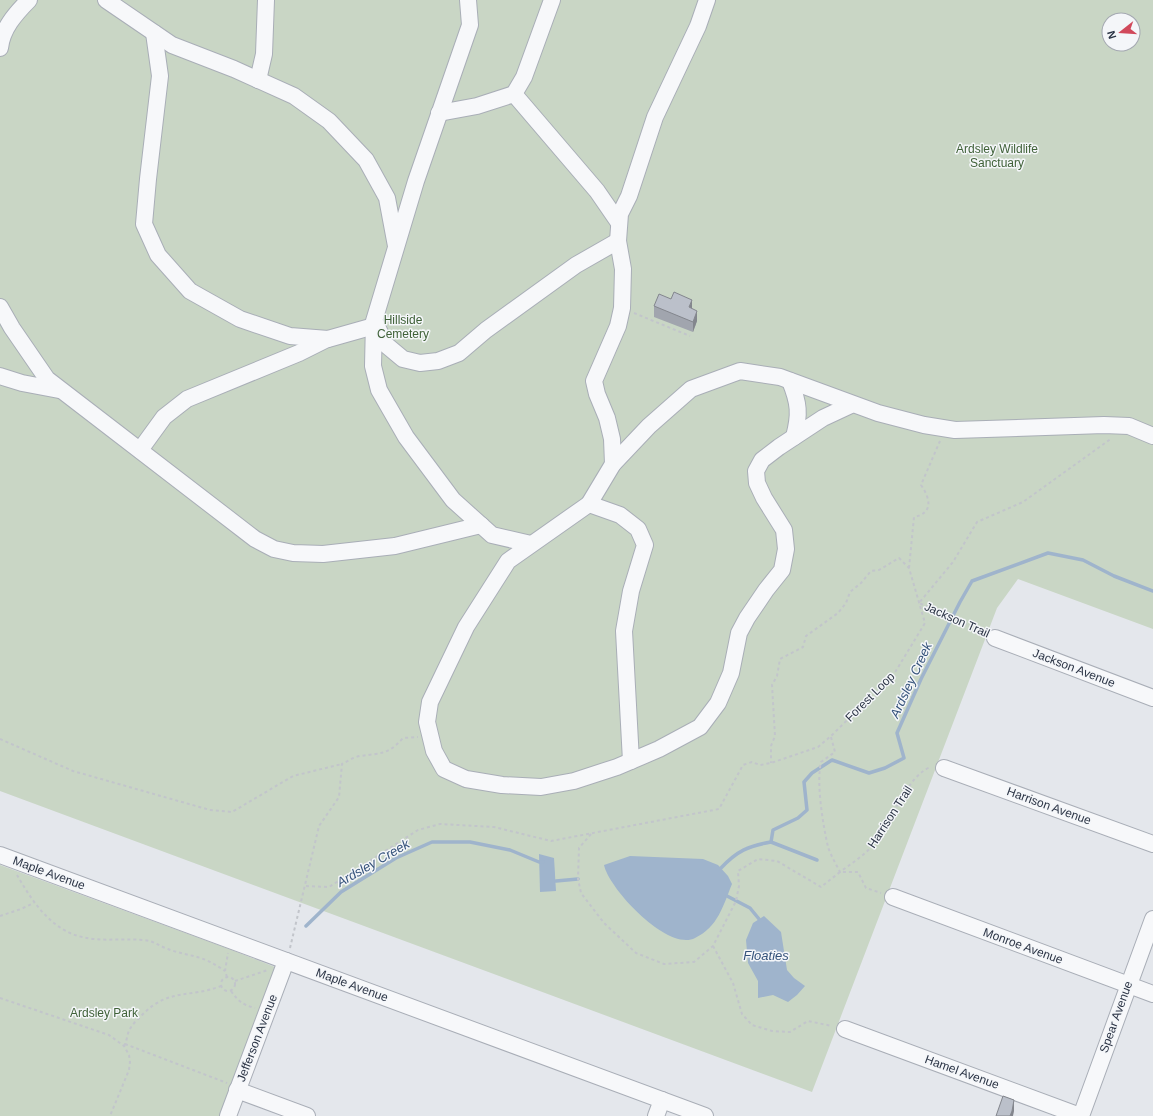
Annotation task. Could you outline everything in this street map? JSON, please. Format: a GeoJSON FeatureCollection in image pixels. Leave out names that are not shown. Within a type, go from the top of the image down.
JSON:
{"type":"FeatureCollection","features":[{"type":"Feature","properties":{"kind":"street"},"geometry":{"type":"LineString","coordinates":[[0,48],[1,38],[14,14],[29,0]]}},
{"type":"Feature","properties":{"kind":"street"},"geometry":{"type":"LineString","coordinates":[[106,0],[172,45],[294,96],[329,121],[366,160],[387,198],[396,247]]}},
{"type":"Feature","properties":{"kind":"street"},"geometry":{"type":"LineString","coordinates":[[258,80],[264,54],[267,21],[266,0]]}},
{"type":"Feature","properties":{"kind":"street"},"geometry":{"type":"LineString","coordinates":[[468,0],[470,25],[396,247],[374,323],[373,366],[379,390],[406,437],[453,500],[492,535],[531,544]]}},
{"type":"Feature","properties":{"kind":"street"},"geometry":{"type":"LineString","coordinates":[[440,113],[476,106],[514,94],[524,77],[552,0]]}},
{"type":"Feature","properties":{"kind":"street"},"geometry":{"type":"LineString","coordinates":[[613,464],[612,439],[607,418],[597,394],[594,381],[618,326],[622,308],[623,270],[618,241],[620,214],[629,196],[655,118],[698,26],[707,0]]}},
{"type":"Feature","properties":{"kind":"street"},"geometry":{"type":"LineString","coordinates":[[154,33],[160,76],[144,224],[158,255],[190,291],[240,319],[290,336],[328,339]]}},
{"type":"Feature","properties":{"kind":"street"},"geometry":{"type":"LineString","coordinates":[[514,94],[597,191],[619,223]]}},
{"type":"Feature","properties":{"kind":"street"},"geometry":{"type":"LineString","coordinates":[[374,323],[385,344],[403,359],[420,363],[438,361],[459,353],[486,330],[576,265],[618,241]]}},
{"type":"Feature","properties":{"kind":"street"},"geometry":{"type":"LineString","coordinates":[[0,307],[12,328],[47,378],[255,539],[274,549],[293,553],[323,554],[395,546],[480,525]]}},
{"type":"Feature","properties":{"kind":"street"},"geometry":{"type":"LineString","coordinates":[[140,450],[164,417],[187,399],[299,353],[328,339],[374,323]]}},
{"type":"Feature","properties":{"kind":"street"},"geometry":{"type":"LineString","coordinates":[[853,404],[823,418],[794,437],[762,460],[756,471],[757,483],[764,498],[784,530],[786,549],[782,570],[766,590],[739,633],[731,673],[718,703],[700,727],[659,749],[631,761],[574,781],[541,787],[502,786],[466,779],[444,769],[434,751],[427,722],[430,702],[466,628],[508,561],[589,504],[613,464],[650,426],[691,389],[740,371],[780,377],[853,404],[924,426],[955,430],[1104,425],[1129,426],[1153,436]]}},
{"type":"Feature","properties":{"kind":"street"},"geometry":{"type":"LineString","coordinates":[[0,376],[22,383],[63,391]]}},
{"type":"Feature","properties":{"kind":"street"},"geometry":{"type":"LineString","coordinates":[[790,381],[798,401],[798,419],[794,437]]}},
{"type":"Feature","properties":{"kind":"street"},"geometry":{"type":"LineString","coordinates":[[589,504],[620,515],[638,529],[644,545],[631,591],[624,631],[631,761]]}},
{"type":"Feature","properties":{"kind":"street","name":"Jackson Avenue"},"geometry":{"type":"LineString","coordinates":[[995,638],[1153,698]]}},
{"type":"Feature","properties":{"kind":"street","name":"Harrison Avenue"},"geometry":{"type":"LineString","coordinates":[[944,768],[1153,844]]}},
{"type":"Feature","properties":{"kind":"street","name":"Maple Avenue"},"geometry":{"type":"LineString","coordinates":[[0,855],[280,965],[705,1116]]}},
{"type":"Feature","properties":{"kind":"street","name":"Monroe Avenue"},"geometry":{"type":"LineString","coordinates":[[893,897],[1153,994]]}},
{"type":"Feature","properties":{"kind":"street","name":"Spear Avenue"},"geometry":{"type":"LineString","coordinates":[[1080,1116],[1153,919]]}},
{"type":"Feature","properties":{"kind":"street","name":"Jefferson Avenue"},"geometry":{"type":"LineString","coordinates":[[228,1116],[235,1089],[280,965]]}},
{"type":"Feature","properties":{"kind":"street","name":"Hamel Avenue"},"geometry":{"type":"LineString","coordinates":[[845,1029],[1080,1116]]}},
{"type":"Feature","properties":{"kind":"street"},"geometry":{"type":"LineString","coordinates":[[235,1089],[307,1116]]}},
{"type":"Feature","properties":{"kind":"street"},"geometry":{"type":"LineString","coordinates":[[656,1116],[662,1100]]}},
{"type":"Feature","properties":{"kind":"path"},"geometry":{"type":"LineString","coordinates":[[622,308],[690,336]]}},
{"type":"Feature","properties":{"kind":"path"},"geometry":{"type":"LineString","coordinates":[[919,603],[954,562],[977,522],[1023,502],[1129,426]]}},
{"type":"Feature","properties":{"kind":"path","name":"Forest Loop"},"geometry":{"type":"LineString","coordinates":[[771,763],[818,746],[831,736],[894,674],[925,623],[910,568],[914,517],[921,516],[927,511],[929,501],[928,494],[921,485],[944,428]]}},
{"type":"Feature","properties":{"kind":"path"},"geometry":{"type":"LineString","coordinates":[[306,886],[329,887],[418,830],[440,824],[494,827],[551,841],[719,809],[743,765],[752,762],[760,764],[771,763],[771,746],[775,736],[772,685],[777,676],[780,659],[803,647],[806,636],[838,612],[846,603],[850,592],[861,583],[871,571],[879,570],[899,558],[910,568]]}},
{"type":"Feature","properties":{"kind":"path","name":"Jackson Trail"},"geometry":{"type":"LineString","coordinates":[[919,603],[995,638]]}},
{"type":"Feature","properties":{"kind":"path"},"geometry":{"type":"LineString","coordinates":[[831,736],[835,752],[821,762],[819,768],[821,810],[828,848],[840,872],[858,872],[866,888],[893,897]]}},
{"type":"Feature","properties":{"kind":"path"},"geometry":{"type":"LineString","coordinates":[[0,739],[73,771],[210,810],[232,812],[293,776],[342,764],[358,757],[380,754],[393,749],[403,738],[431,737]]}},
{"type":"Feature","properties":{"kind":"path"},"geometry":{"type":"LineString","coordinates":[[235,981],[280,965],[306,886],[319,826],[339,797],[342,764]]}},
{"type":"Feature","properties":{"kind":"path","name":"Harrison Trail"},"geometry":{"type":"LineString","coordinates":[[713,946],[736,901],[739,886],[738,871],[758,859],[777,861],[821,887],[866,854],[876,841],[911,783],[930,767],[944,768]]}},
{"type":"Feature","properties":{"kind":"path"},"geometry":{"type":"LineString","coordinates":[[591,833],[579,848],[578,880],[581,893],[604,923],[636,953],[664,964],[694,962],[713,946],[733,983],[742,1014],[752,1025],[772,1031],[790,1032],[808,1021],[845,1029]]}},
{"type":"Feature","properties":{"kind":"path"},"geometry":{"type":"LineString","coordinates":[[15,871],[34,902],[46,916],[60,928],[81,937],[151,941],[179,953],[206,960],[225,971]]}},
{"type":"Feature","properties":{"kind":"path"},"geometry":{"type":"LineString","coordinates":[[0,916],[21,909],[34,902]]}},
{"type":"Feature","properties":{"kind":"path"},"geometry":{"type":"LineString","coordinates":[[227,977],[225,971],[229,949]]}},
{"type":"Feature","properties":{"kind":"path"},"geometry":{"type":"LineString","coordinates":[[227,977],[232,978],[235,981]]}},
{"type":"Feature","properties":{"kind":"path"},"geometry":{"type":"LineString","coordinates":[[221,986],[223,979],[227,977]]}},
{"type":"Feature","properties":{"kind":"path"},"geometry":{"type":"LineString","coordinates":[[231,991],[236,986],[235,981]]}},
{"type":"Feature","properties":{"kind":"path"},"geometry":{"type":"LineString","coordinates":[[221,986],[226,991],[231,991]]}},
{"type":"Feature","properties":{"kind":"path"},"geometry":{"type":"LineString","coordinates":[[110,1116],[129,1070],[129,1055],[125,1045],[129,1031],[134,1024],[147,1010],[163,999],[188,992],[207,992],[221,986]]}},
{"type":"Feature","properties":{"kind":"path"},"geometry":{"type":"LineString","coordinates":[[231,991],[236,1000],[244,1005],[260,1009]]}},
{"type":"Feature","properties":{"kind":"path"},"geometry":{"type":"LineString","coordinates":[[0,998],[108,1035],[125,1045],[224,1081],[235,1089]]}},
{"type":"Feature","properties":{"kind":"green space"},"geometry":{"type":"Polygon","coordinates":[[[0,0],[1153,0],[1153,629],[1018,579],[997,608],[812,1092],[0,791],[0,0]]]}},
{"type":"Feature","properties":{"kind":"green space","name":"Ardsley Park"},"geometry":{"type":"Polygon","coordinates":[[[0,865],[275,967],[221,1116],[0,1116],[0,865]]]}},
{"type":"Feature","properties":{"kind":"water"},"geometry":{"type":"Polygon","coordinates":[[[539,854],[554,858],[556,891],[540,892],[539,854]]]}},
{"type":"Feature","properties":{"kind":"water"},"geometry":{"type":"Polygon","coordinates":[[[630,856],[703,859],[718,865],[728,876],[732,884],[719,915],[709,928],[695,938],[684,940],[670,936],[641,916],[608,876],[604,865],[630,856]]]}},
{"type":"Feature","properties":{"kind":"water","name":"Floaties"},"geometry":{"type":"Polygon","coordinates":[[[764,916],[781,932],[787,970],[794,978],[805,986],[788,1002],[773,995],[758,998],[758,981],[748,963],[746,940],[753,923],[764,916]]]}},
{"type":"Feature","properties":{"kind":"building"},"geometry":{"type":"Polygon","coordinates":[[[674,292],[692,300],[689,307],[697,311],[693,322],[654,306],[659,294],[671,299],[674,292]]]}},
{"type":"Feature","properties":{"kind":"building"},"geometry":{"type":"Polygon","coordinates":[[[1003,1096],[1014,1100],[1012,1111],[1010,1116],[996,1116],[1003,1096]]]}},
{"type":"Feature","properties":{"kind":"waterway","name":"Ardsley Creek"},"geometry":{"type":"LineString","coordinates":[[721,868],[732,857],[743,850],[756,845],[771,842],[773,830],[798,818],[807,810],[804,782],[812,773],[832,760],[869,773],[885,768],[904,758],[897,733],[921,679],[972,581],[1048,553],[1083,560],[1114,576],[1153,591]]}},
{"type":"Feature","properties":{"kind":"waterway","name":"Ardsley Creek"},"geometry":{"type":"LineString","coordinates":[[306,926],[341,892],[396,858],[432,842],[470,842],[510,850],[539,862],[543,862]]}},
{"type":"Feature","properties":{"kind":"waterway"},"geometry":{"type":"LineString","coordinates":[[771,842],[817,860]]}},
{"type":"Feature","properties":{"kind":"waterway"},"geometry":{"type":"LineString","coordinates":[[556,881],[578,879]]}},
{"type":"Feature","properties":{"kind":"waterway"},"geometry":{"type":"LineString","coordinates":[[727,896],[750,908],[759,919]]}},
{"type":"Feature","properties":{"kind":"park label","name":"Ardsley Wildlife Sanctuary"},"geometry":{"type":"Point","coordinates":[997,156]}},
{"type":"Feature","properties":{"kind":"park label","name":"Hillside Cemetery"},"geometry":{"type":"Point","coordinates":[403,327]}}]}
